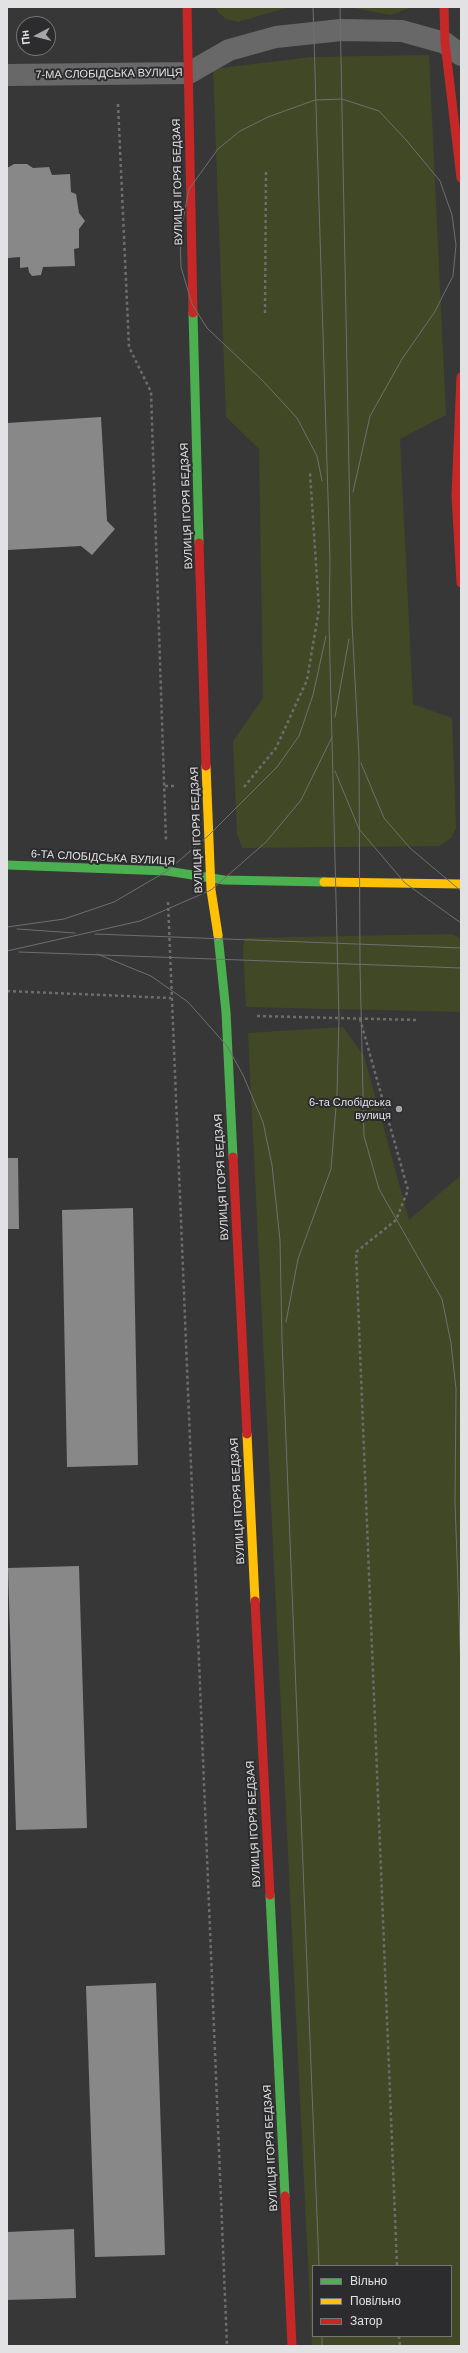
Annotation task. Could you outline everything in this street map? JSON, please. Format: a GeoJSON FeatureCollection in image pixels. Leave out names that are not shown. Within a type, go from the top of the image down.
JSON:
{"type":"FeatureCollection","features":[{"type":"Feature","properties":{"kind":"street","name":"ВУЛИЦЯ ІГОРЯ БЕДЗАЯ"},"geometry":{"type":"LineString","coordinates":[[187,7],[191,250],[210,879],[219,940],[226,1018],[292,2346]]}},
{"type":"Feature","properties":{"kind":"street"},"geometry":{"type":"LineString","coordinates":[[444,7],[453,49],[461,178]]}},
{"type":"Feature","properties":{"kind":"street","name":"7-МА СЛОБІДСЬКА ВУЛИЦЯ"},"geometry":{"type":"LineString","coordinates":[[7,75],[189,73],[228,50],[276,37],[314,32],[402,31],[453,49]]}},
{"type":"Feature","properties":{"kind":"street"},"geometry":{"type":"LineString","coordinates":[[461,377],[456,495],[461,583]]}},
{"type":"Feature","properties":{"kind":"street","name":"6-ТА СЛОБІДСЬКА ВУЛИЦЯ"},"geometry":{"type":"LineString","coordinates":[[7,865],[167,871],[210,879],[461,884]]}},
{"type":"Feature","properties":{"kind":"path"},"geometry":{"type":"LineString","coordinates":[[117,73],[129,347],[152,392],[164,786],[181,787]]}},
{"type":"Feature","properties":{"kind":"path"},"geometry":{"type":"LineString","coordinates":[[265,313],[266,171]]}},
{"type":"Feature","properties":{"kind":"path"},"geometry":{"type":"LineString","coordinates":[[244,787],[276,748],[307,680],[320,609],[310,473]]}},
{"type":"Feature","properties":{"kind":"path"},"geometry":{"type":"LineString","coordinates":[[7,991],[171,998],[227,2346]]}},
{"type":"Feature","properties":{"kind":"path"},"geometry":{"type":"LineString","coordinates":[[253,1016],[416,1020]]}},
{"type":"Feature","properties":{"kind":"path"},"geometry":{"type":"LineString","coordinates":[[360,1019],[408,1190],[396,1220],[356,1252],[397,2265]]}},
{"type":"Feature","properties":{"kind":"green space"},"geometry":{"type":"Polygon","coordinates":[[[215,7],[289,7],[238,22],[226,19],[215,7]]]}},
{"type":"Feature","properties":{"kind":"green space"},"geometry":{"type":"Polygon","coordinates":[[[348,7],[412,7],[391,15],[348,7]]]}},
{"type":"Feature","properties":{"kind":"green space"},"geometry":{"type":"Polygon","coordinates":[[[429,55],[446,415],[400,439],[413,704],[452,718],[456,828],[451,838],[440,846],[242,848],[237,833],[233,741],[263,698],[259,449],[226,417],[213,69],[311,57],[429,55]]]}},
{"type":"Feature","properties":{"kind":"green space"},"geometry":{"type":"Polygon","coordinates":[[[451,934],[461,938],[461,1012],[246,1007],[243,948],[245,938],[451,934]]]}},
{"type":"Feature","properties":{"kind":"green space"},"geometry":{"type":"Polygon","coordinates":[[[343,1027],[364,1056],[409,1220],[461,1175],[461,2346],[312,2346],[248,1033],[343,1027]]]}},
{"type":"Feature","properties":{"kind":"building"},"geometry":{"type":"Polygon","coordinates":[[[14,164],[27,164],[33,168],[49,167],[52,175],[70,174],[71,192],[76,194],[79,213],[85,221],[79,229],[79,248],[74,249],[75,266],[43,267],[41,275],[32,276],[28,267],[20,268],[20,257],[8,258],[7,270],[7,168],[14,164]]]}},
{"type":"Feature","properties":{"kind":"building"},"geometry":{"type":"Polygon","coordinates":[[[101,417],[107,521],[115,529],[92,555],[81,546],[7,550],[7,423],[101,417]]]}},
{"type":"Feature","properties":{"kind":"building"},"geometry":{"type":"Polygon","coordinates":[[[7,1158],[18,1158],[19,1229],[7,1229],[7,1158]]]}},
{"type":"Feature","properties":{"kind":"building"},"geometry":{"type":"Polygon","coordinates":[[[133,1208],[138,1465],[67,1467],[62,1210],[133,1208]]]}},
{"type":"Feature","properties":{"kind":"building"},"geometry":{"type":"Polygon","coordinates":[[[79,1566],[87,1828],[16,1830],[8,1568],[79,1566]]]}},
{"type":"Feature","properties":{"kind":"building"},"geometry":{"type":"Polygon","coordinates":[[[156,1983],[165,2255],[95,2257],[86,1986],[156,1983]]]}},
{"type":"Feature","properties":{"kind":"building"},"geometry":{"type":"Polygon","coordinates":[[[74,2229],[76,2298],[7,2300],[7,2232],[74,2229]]]}},
{"type":"Feature","properties":{"kind":"tram line"},"geometry":{"type":"LineString","coordinates":[[286,1322],[298,1259],[331,1169],[337,1094],[339,1018],[329,622],[330,562],[313,7]]}},
{"type":"Feature","properties":{"kind":"tram line"},"geometry":{"type":"LineString","coordinates":[[340,7],[352,623],[359,756],[360,965],[364,1136],[379,1189],[442,1299],[451,1343],[456,1389],[455,1502],[461,1671]]}},
{"type":"Feature","properties":{"kind":"tram line"},"geometry":{"type":"LineString","coordinates":[[322,481],[317,456],[297,418],[263,381],[207,328],[192,304],[181,267],[180,236],[189,189],[218,149],[240,131],[268,117],[315,100],[342,99],[379,111],[407,141],[440,181],[452,215],[456,245],[453,276],[434,313],[402,359],[370,416],[353,492]]}},
{"type":"Feature","properties":{"kind":"tram line"},"geometry":{"type":"LineString","coordinates":[[7,927],[64,919],[114,902],[167,871],[208,836],[277,767],[299,736],[313,695],[326,636]]}},
{"type":"Feature","properties":{"kind":"tram line"},"geometry":{"type":"LineString","coordinates":[[335,717],[349,639]]}},
{"type":"Feature","properties":{"kind":"tram line"},"geometry":{"type":"LineString","coordinates":[[7,951],[140,921],[211,890],[266,842],[301,800],[332,737]]}},
{"type":"Feature","properties":{"kind":"tram line"},"geometry":{"type":"LineString","coordinates":[[361,763],[384,818],[410,848],[461,891]]}},
{"type":"Feature","properties":{"kind":"tram line"},"geometry":{"type":"LineString","coordinates":[[335,771],[359,829],[405,883],[461,923]]}},
{"type":"Feature","properties":{"kind":"tram line"},"geometry":{"type":"LineString","coordinates":[[17,929],[75,933]]}},
{"type":"Feature","properties":{"kind":"tram line"},"geometry":{"type":"LineString","coordinates":[[95,934],[461,948]]}},
{"type":"Feature","properties":{"kind":"tram line"},"geometry":{"type":"LineString","coordinates":[[19,952],[461,968]]}},
{"type":"Feature","properties":{"kind":"tram line"},"geometry":{"type":"LineString","coordinates":[[97,954],[151,976],[188,1002],[227,1046],[243,1075],[263,1122],[272,1165],[280,1240],[282,1340],[319,2265]]}},
{"type":"Feature","properties":{"kind":"tram line"},"geometry":{"type":"LineString","coordinates":[[322,2337],[322,2346]]}},
{"type":"Feature","properties":{"kind":"traffic: fast"},"geometry":{"type":"LineString","coordinates":[[193,313],[199,543]]}},
{"type":"Feature","properties":{"kind":"traffic: fast"},"geometry":{"type":"LineString","coordinates":[[7,865],[167,871],[224,880],[324,882]]}},
{"type":"Feature","properties":{"kind":"traffic: fast"},"geometry":{"type":"LineString","coordinates":[[218,935],[226,1012],[233,1157]]}},
{"type":"Feature","properties":{"kind":"traffic: fast"},"geometry":{"type":"LineString","coordinates":[[270,1895],[285,2196]]}},
{"type":"Feature","properties":{"kind":"traffic: slow"},"geometry":{"type":"LineString","coordinates":[[206,766],[211,890],[218,935]]}},
{"type":"Feature","properties":{"kind":"traffic: slow"},"geometry":{"type":"LineString","coordinates":[[324,882],[461,884]]}},
{"type":"Feature","properties":{"kind":"traffic: slow"},"geometry":{"type":"LineString","coordinates":[[247,1434],[255,1601]]}},
{"type":"Feature","properties":{"kind":"traffic: jam"},"geometry":{"type":"LineString","coordinates":[[187,7],[193,313]]}},
{"type":"Feature","properties":{"kind":"traffic: jam"},"geometry":{"type":"LineString","coordinates":[[444,7],[445,43],[461,178]]}},
{"type":"Feature","properties":{"kind":"traffic: jam"},"geometry":{"type":"LineString","coordinates":[[461,377],[456,495],[461,583]]}},
{"type":"Feature","properties":{"kind":"traffic: jam"},"geometry":{"type":"LineString","coordinates":[[199,543],[206,766]]}},
{"type":"Feature","properties":{"kind":"traffic: jam"},"geometry":{"type":"LineString","coordinates":[[233,1157],[247,1434]]}},
{"type":"Feature","properties":{"kind":"traffic: jam"},"geometry":{"type":"LineString","coordinates":[[255,1601],[270,1895]]}},
{"type":"Feature","properties":{"kind":"traffic: jam"},"geometry":{"type":"LineString","coordinates":[[285,2196],[292,2346]]}},
{"type":"Feature","properties":{"kind":"place","name":"6-та Слобідська вулиця"},"geometry":{"type":"Point","coordinates":[399,1109]}}]}
